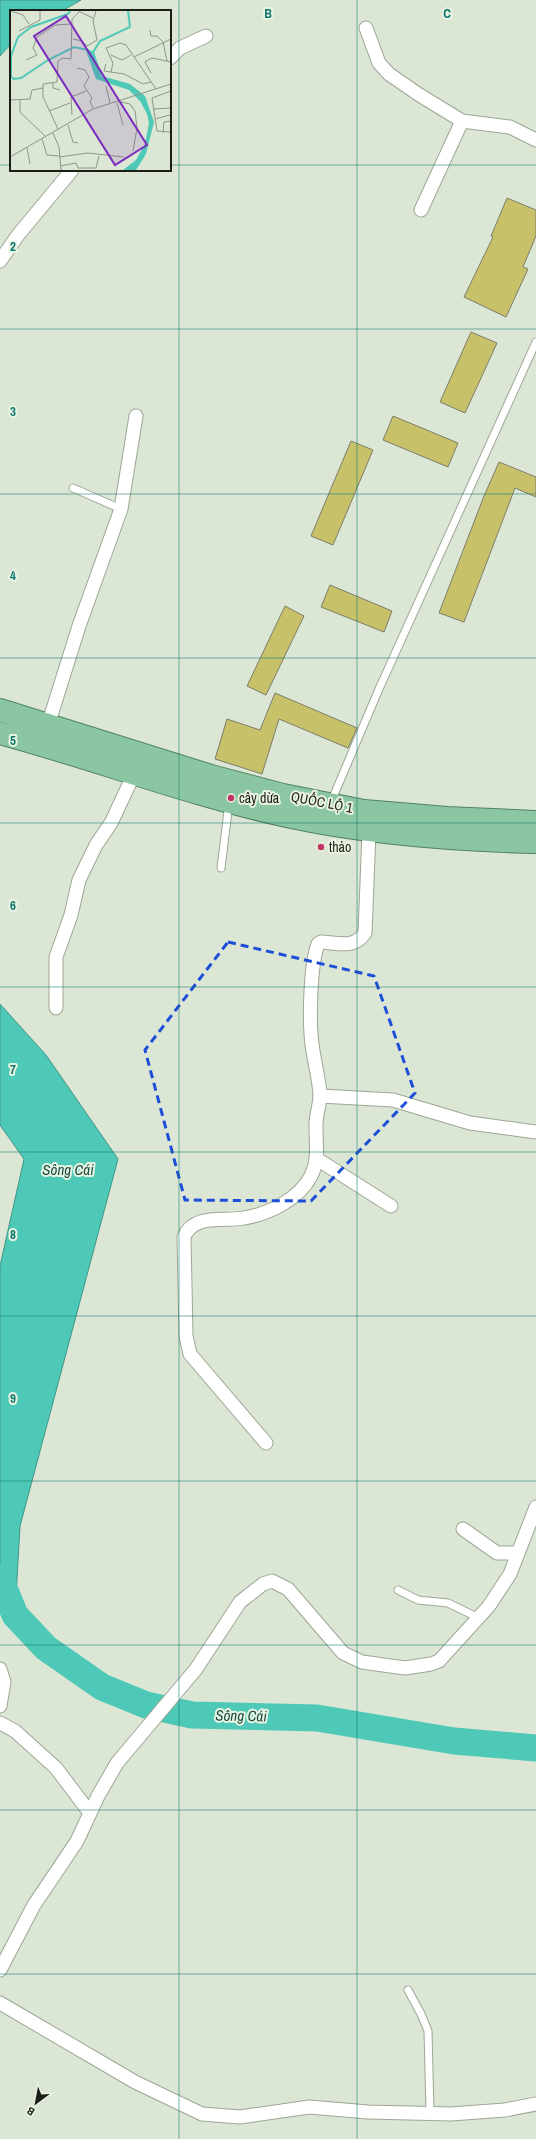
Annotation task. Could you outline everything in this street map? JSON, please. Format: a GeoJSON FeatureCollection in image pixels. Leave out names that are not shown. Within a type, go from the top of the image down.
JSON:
{"type":"FeatureCollection","features":[{"type":"Feature","properties":{"kind":"highway","name":"QUỐC LỘ 1"},"geometry":{"type":"LineString","coordinates":[[0,710],[211,776],[283,795],[364,810],[415,815],[536,822]]}},
{"type":"Feature","properties":{"kind":"highway","name":"QUỐC LỘ 1"},"geometry":{"type":"LineString","coordinates":[[0,733],[134,774],[287,816],[369,832],[484,841],[536,842]]}},
{"type":"Feature","properties":{"kind":"street"},"geometry":{"type":"LineString","coordinates":[[366,28],[379,63],[389,74],[462,121],[510,127],[536,140]]}},
{"type":"Feature","properties":{"kind":"street"},"geometry":{"type":"LineString","coordinates":[[171,57],[180,48],[206,36]]}},
{"type":"Feature","properties":{"kind":"street"},"geometry":{"type":"LineString","coordinates":[[421,210],[462,121]]}},
{"type":"Feature","properties":{"kind":"street"},"geometry":{"type":"LineString","coordinates":[[0,261],[18,235],[71,171]]}},
{"type":"Feature","properties":{"kind":"street"},"geometry":{"type":"LineString","coordinates":[[48,725],[79,626],[121,509],[136,416]]}},
{"type":"Feature","properties":{"kind":"street"},"geometry":{"type":"LineString","coordinates":[[56,1008],[56,957],[72,915],[79,880],[96,845],[110,823],[134,774]]}},
{"type":"Feature","properties":{"kind":"street"},"geometry":{"type":"LineString","coordinates":[[266,1443],[190,1354],[186,1336],[184,1237],[187,1229],[195,1223],[211,1220],[244,1218],[271,1210],[303,1188],[311,1175],[317,1158],[315,1126],[320,1096],[312,1041],[312,965],[314,953],[318,944],[321,942],[353,944],[360,941],[365,932],[369,832]]}},
{"type":"Feature","properties":{"kind":"street"},"geometry":{"type":"LineString","coordinates":[[320,1096],[393,1100],[470,1122],[536,1132]]}},
{"type":"Feature","properties":{"kind":"street"},"geometry":{"type":"LineString","coordinates":[[317,1158],[391,1206]]}},
{"type":"Feature","properties":{"kind":"street"},"geometry":{"type":"LineString","coordinates":[[0,1970],[34,1905],[77,1841],[90,1813],[117,1763],[196,1669],[240,1602],[263,1584],[272,1581],[288,1589],[343,1653],[362,1662],[405,1668],[431,1664],[445,1656],[479,1618],[510,1574],[536,1507]]}},
{"type":"Feature","properties":{"kind":"street"},"geometry":{"type":"LineString","coordinates":[[463,1529],[497,1553],[518,1553]]}},
{"type":"Feature","properties":{"kind":"street"},"geometry":{"type":"LineString","coordinates":[[0,1669],[4,1682],[0,1706]]}},
{"type":"Feature","properties":{"kind":"street"},"geometry":{"type":"LineString","coordinates":[[0,1724],[15,1731],[56,1768],[90,1813]]}},
{"type":"Feature","properties":{"kind":"street"},"geometry":{"type":"LineString","coordinates":[[0,2003],[134,2082],[202,2114],[240,2117],[309,2107],[368,2112],[430,2112],[452,2114],[505,2110],[536,2104]]}},
{"type":"Feature","properties":{"kind":"lane"},"geometry":{"type":"LineString","coordinates":[[330,804],[379,689],[536,342]]}},
{"type":"Feature","properties":{"kind":"lane"},"geometry":{"type":"LineString","coordinates":[[73,488],[121,509]]}},
{"type":"Feature","properties":{"kind":"lane"},"geometry":{"type":"LineString","coordinates":[[220,868],[230,801]]}},
{"type":"Feature","properties":{"kind":"lane"},"geometry":{"type":"LineString","coordinates":[[398,1590],[418,1600],[448,1603],[479,1618]]}},
{"type":"Feature","properties":{"kind":"lane"},"geometry":{"type":"LineString","coordinates":[[408,1990],[428,2031],[430,2112]]}},
{"type":"Feature","properties":{"kind":"highlighted area"},"geometry":{"type":"Polygon","coordinates":[[[228,942],[374,976],[415,1093],[311,1201],[185,1200],[145,1050],[228,942]]]}},
{"type":"Feature","properties":{"kind":"water"},"geometry":{"type":"Polygon","coordinates":[[[0,0],[81,0],[64,10],[10,10],[10,45],[0,56],[0,0]]]}},
{"type":"Feature","properties":{"kind":"water","name":"Sông Cái"},"geometry":{"type":"Polygon","coordinates":[[[0,1004],[46,1055],[118,1159],[20,1526],[15,1615],[0,1590],[0,1266],[24,1159],[0,1125],[0,1004]]]}},
{"type":"Feature","properties":{"kind":"building"},"geometry":{"type":"Polygon","coordinates":[[[507,198],[536,210],[536,236],[523,267],[528,269],[506,317],[464,297],[493,237],[491,236],[507,198]]]}},
{"type":"Feature","properties":{"kind":"building"},"geometry":{"type":"Polygon","coordinates":[[[471,332],[497,343],[465,413],[440,402],[471,332]]]}},
{"type":"Feature","properties":{"kind":"building"},"geometry":{"type":"Polygon","coordinates":[[[393,416],[458,443],[448,467],[383,440],[393,416]]]}},
{"type":"Feature","properties":{"kind":"building"},"geometry":{"type":"Polygon","coordinates":[[[351,441],[373,450],[333,545],[311,536],[351,441]]]}},
{"type":"Feature","properties":{"kind":"building"},"geometry":{"type":"Polygon","coordinates":[[[499,462],[536,477],[536,497],[515,488],[464,622],[439,613],[484,496],[499,462]]]}},
{"type":"Feature","properties":{"kind":"building"},"geometry":{"type":"Polygon","coordinates":[[[330,585],[392,611],[384,632],[321,607],[330,585]]]}},
{"type":"Feature","properties":{"kind":"building"},"geometry":{"type":"Polygon","coordinates":[[[285,606],[304,616],[266,695],[247,686],[285,606]]]}},
{"type":"Feature","properties":{"kind":"building"},"geometry":{"type":"Polygon","coordinates":[[[275,693],[357,728],[348,748],[279,719],[262,774],[215,759],[227,719],[260,730],[275,693]]]}},
{"type":"Feature","properties":{"kind":"waterway","name":"Sông Cái"},"geometry":{"type":"LineString","coordinates":[[0,1578],[15,1615],[46,1648],[102,1687],[146,1705],[192,1715],[317,1718],[454,1741],[536,1748]]}},
{"type":"Feature","properties":{"kind":"place","name":"cây dừa"},"geometry":{"type":"Point","coordinates":[231,798]}},
{"type":"Feature","properties":{"kind":"place","name":"thảo"},"geometry":{"type":"Point","coordinates":[321,847]}}]}
